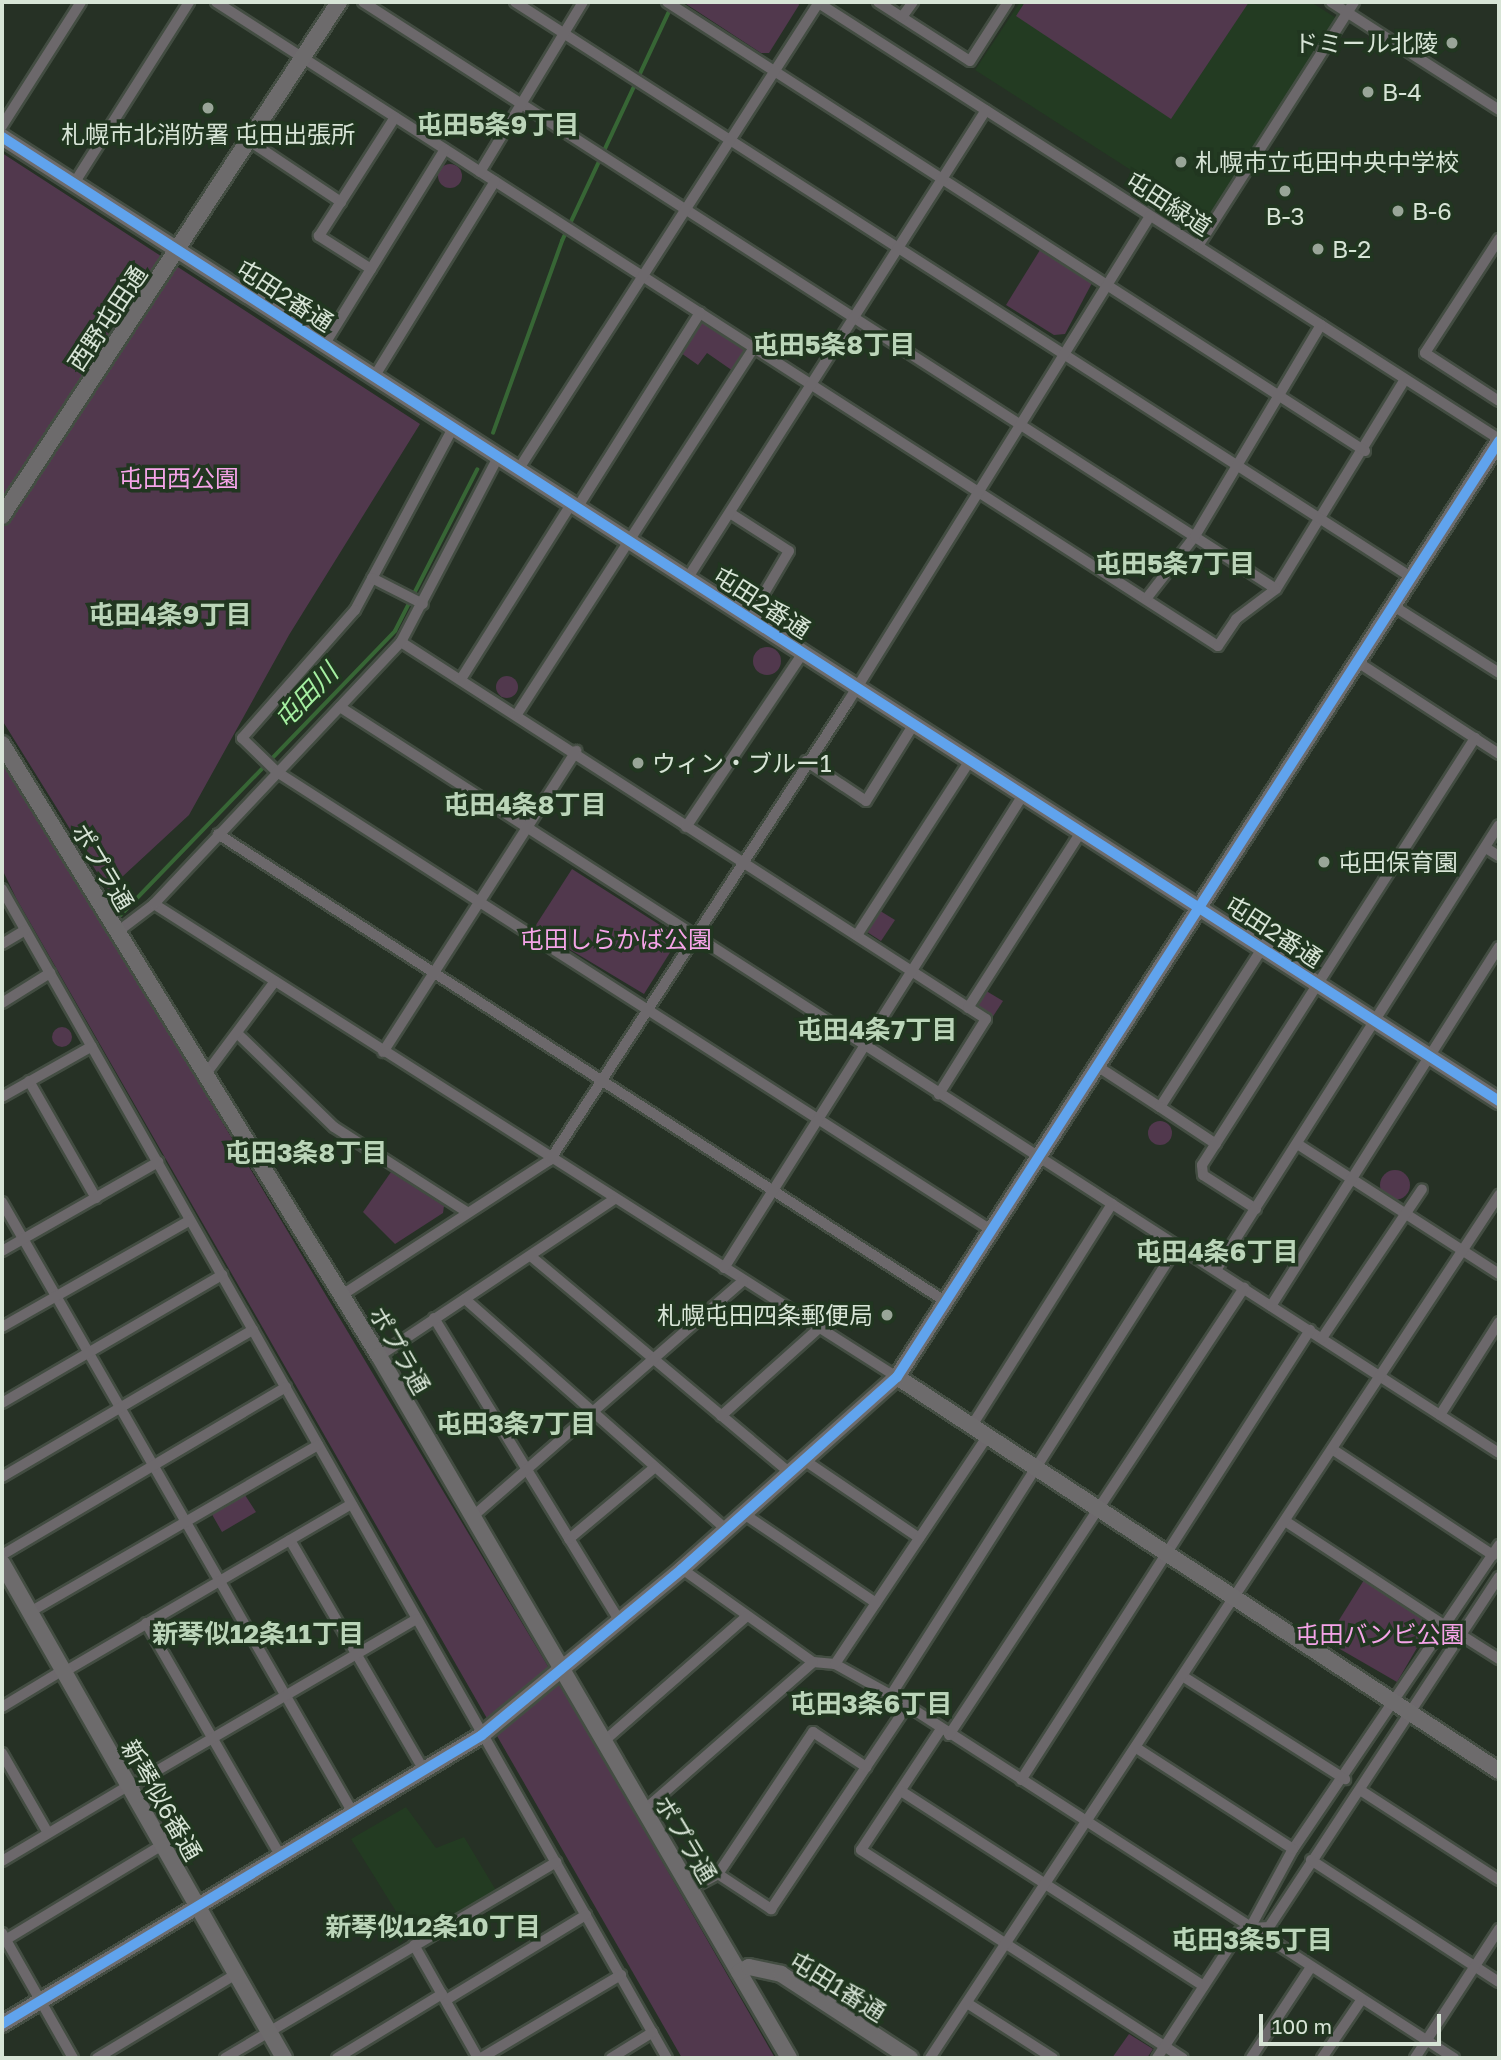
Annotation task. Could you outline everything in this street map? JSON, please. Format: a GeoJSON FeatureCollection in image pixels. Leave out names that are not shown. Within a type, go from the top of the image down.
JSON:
{"type":"FeatureCollection","features":[{"type":"Feature","properties":{"kind":"street"},"geometry":{"type":"LineString","coordinates":[[2,126],[81,2]]}},
{"type":"Feature","properties":{"kind":"street"},"geometry":{"type":"LineString","coordinates":[[73,185],[189,2]]}},
{"type":"Feature","properties":{"kind":"street"},"geometry":{"type":"LineString","coordinates":[[216,2],[1218,646],[1236,619],[1276,589],[1322,522],[1405,379]]}},
{"type":"Feature","properties":{"kind":"street","name":"西野屯田通"},"geometry":{"type":"LineString","coordinates":[[2,516],[179,252],[301,57],[340,2]]}},
{"type":"Feature","properties":{"kind":"street"},"geometry":{"type":"LineString","coordinates":[[363,2],[1276,589]]}},
{"type":"Feature","properties":{"kind":"street"},"geometry":{"type":"LineString","coordinates":[[515,2],[1411,577]]}},
{"type":"Feature","properties":{"kind":"street"},"geometry":{"type":"LineString","coordinates":[[480,172],[562,32],[583,2]]}},
{"type":"Feature","properties":{"kind":"street"},"geometry":{"type":"LineString","coordinates":[[667,2],[943,177],[1365,451]]}},
{"type":"Feature","properties":{"kind":"street"},"geometry":{"type":"LineString","coordinates":[[518,470],[819,2]]}},
{"type":"Feature","properties":{"kind":"street","name":"屯田緑道"},"geometry":{"type":"LineString","coordinates":[[819,2],[1499,440]]}},
{"type":"Feature","properties":{"kind":"street"},"geometry":{"type":"LineString","coordinates":[[878,2],[970,61],[1008,2]]}},
{"type":"Feature","properties":{"kind":"street"},"geometry":{"type":"LineString","coordinates":[[902,17],[913,2]]}},
{"type":"Feature","properties":{"kind":"street"},"geometry":{"type":"LineString","coordinates":[[1331,2],[1499,110]]}},
{"type":"Feature","properties":{"kind":"street"},"geometry":{"type":"LineString","coordinates":[[1198,246],[1354,2]]}},
{"type":"Feature","properties":{"kind":"street"},"geometry":{"type":"LineString","coordinates":[[687,579],[809,382],[986,110]]}},
{"type":"Feature","properties":{"kind":"street"},"geometry":{"type":"LineString","coordinates":[[371,268],[319,236],[395,117]]}},
{"type":"Feature","properties":{"kind":"street","name":"屯田2番通"},"geometry":{"type":"LineString","coordinates":[[2,137],[1499,1101]]}},
{"type":"Feature","properties":{"kind":"street"},"geometry":{"type":"LineString","coordinates":[[248,140],[341,202]]}},
{"type":"Feature","properties":{"kind":"street"},"geometry":{"type":"LineString","coordinates":[[324,345],[445,149]]}},
{"type":"Feature","properties":{"kind":"street"},"geometry":{"type":"LineString","coordinates":[[374,377],[495,181]]}},
{"type":"Feature","properties":{"kind":"street"},"geometry":{"type":"LineString","coordinates":[[342,1295],[550,1160],[856,687],[1150,216]]}},
{"type":"Feature","properties":{"kind":"street"},"geometry":{"type":"LineString","coordinates":[[1499,239],[1425,353],[1499,401]]}},
{"type":"Feature","properties":{"kind":"street"},"geometry":{"type":"LineString","coordinates":[[461,679],[700,313]]}},
{"type":"Feature","properties":{"kind":"street"},"geometry":{"type":"LineString","coordinates":[[1146,599],[1195,536],[1237,467],[1277,393],[1321,325]]}},
{"type":"Feature","properties":{"kind":"street"},"geometry":{"type":"LineString","coordinates":[[517,714],[754,347]]}},
{"type":"Feature","properties":{"kind":"street"},"geometry":{"type":"LineString","coordinates":[[453,428],[355,610],[248,727],[242,738],[277,772],[991,1230]]}},
{"type":"Feature","properties":{"kind":"street"},"geometry":{"type":"LineString","coordinates":[[2,2024],[482,1735],[682,1569],[897,1377],[1499,440]]}},
{"type":"Feature","properties":{"kind":"street"},"geometry":{"type":"LineString","coordinates":[[116,933],[154,904],[401,642],[498,457]]}},
{"type":"Feature","properties":{"kind":"street"},"geometry":{"type":"LineString","coordinates":[[730,513],[789,551],[749,619]]}},
{"type":"Feature","properties":{"kind":"street"},"geometry":{"type":"LineString","coordinates":[[372,578],[423,604]]}},
{"type":"Feature","properties":{"kind":"street"},"geometry":{"type":"LineString","coordinates":[[1392,605],[1499,674]]}},
{"type":"Feature","properties":{"kind":"street"},"geometry":{"type":"LineString","coordinates":[[401,642],[576,751],[687,827],[986,1019],[939,1094]]}},
{"type":"Feature","properties":{"kind":"street"},"geometry":{"type":"LineString","coordinates":[[687,827],[803,653]]}},
{"type":"Feature","properties":{"kind":"street"},"geometry":{"type":"LineString","coordinates":[[1356,661],[1499,754]]}},
{"type":"Feature","properties":{"kind":"street"},"geometry":{"type":"LineString","coordinates":[[340,707],[1499,1453]]}},
{"type":"Feature","properties":{"kind":"street"},"geometry":{"type":"LineString","coordinates":[[806,761],[866,801],[914,724]]}},
{"type":"Feature","properties":{"kind":"street"},"geometry":{"type":"LineString","coordinates":[[1256,1209],[1203,1175],[1216,1144],[1475,738]]}},
{"type":"Feature","properties":{"kind":"street","name":"ポプラ通"},"geometry":{"type":"LineString","coordinates":[[2,744],[379,1356],[471,1518],[789,2058]]}},
{"type":"Feature","properties":{"kind":"street"},"geometry":{"type":"LineString","coordinates":[[383,1052],[576,751]]}},
{"type":"Feature","properties":{"kind":"street"},"geometry":{"type":"LineString","coordinates":[[857,934],[970,761]]}},
{"type":"Feature","properties":{"kind":"street"},"geometry":{"type":"LineString","coordinates":[[724,1268],[1023,795]]}},
{"type":"Feature","properties":{"kind":"street"},"geometry":{"type":"LineString","coordinates":[[1216,1270],[1299,1145],[1499,825]]}},
{"type":"Feature","properties":{"kind":"street"},"geometry":{"type":"LineString","coordinates":[[968,1008],[1081,832]]}},
{"type":"Feature","properties":{"kind":"street"},"geometry":{"type":"LineString","coordinates":[[218,834],[945,1301]]}},
{"type":"Feature","properties":{"kind":"street"},"geometry":{"type":"LineString","coordinates":[[1486,848],[1499,856]]}},
{"type":"Feature","properties":{"kind":"street"},"geometry":{"type":"LineString","coordinates":[[2,889],[667,2058]]}},
{"type":"Feature","properties":{"kind":"street"},"geometry":{"type":"LineString","coordinates":[[154,904],[550,1160],[897,1377],[1499,1771]]}},
{"type":"Feature","properties":{"kind":"street"},"geometry":{"type":"LineString","coordinates":[[2,944],[25,930]]}},
{"type":"Feature","properties":{"kind":"street"},"geometry":{"type":"LineString","coordinates":[[1271,1306],[1354,1181],[1499,947]]}},
{"type":"Feature","properties":{"kind":"street"},"geometry":{"type":"LineString","coordinates":[[1160,1107],[1262,949]]}},
{"type":"Feature","properties":{"kind":"street"},"geometry":{"type":"LineString","coordinates":[[2,1003],[50,973]]}},
{"type":"Feature","properties":{"kind":"street"},"geometry":{"type":"LineString","coordinates":[[205,1075],[239,1035],[275,982]]}},
{"type":"Feature","properties":{"kind":"street"},"geometry":{"type":"LineString","coordinates":[[239,1035],[334,1127],[467,1212]]}},
{"type":"Feature","properties":{"kind":"street"},"geometry":{"type":"LineString","coordinates":[[2,1097],[92,1046]]}},
{"type":"Feature","properties":{"kind":"street"},"geometry":{"type":"LineString","coordinates":[[1097,1066],[1216,1144]]}},
{"type":"Feature","properties":{"kind":"street"},"geometry":{"type":"LineString","coordinates":[[29,1081],[96,1198]]}},
{"type":"Feature","properties":{"kind":"street"},"geometry":{"type":"LineString","coordinates":[[1299,1145],[1499,1274]]}},
{"type":"Feature","properties":{"kind":"street"},"geometry":{"type":"LineString","coordinates":[[2,1251],[158,1162]]}},
{"type":"Feature","properties":{"kind":"street"},"geometry":{"type":"LineString","coordinates":[[1322,1338],[1422,1189]]}},
{"type":"Feature","properties":{"kind":"street"},"geometry":{"type":"LineString","coordinates":[[930,2058],[1089,1824],[1499,1195]]}},
{"type":"Feature","properties":{"kind":"street"},"geometry":{"type":"LineString","coordinates":[[379,1356],[533,1258],[613,1200]]}},
{"type":"Feature","properties":{"kind":"street"},"geometry":{"type":"LineString","coordinates":[[2,1202],[353,1814]]}},
{"type":"Feature","properties":{"kind":"street"},"geometry":{"type":"LineString","coordinates":[[971,1427],[1112,1204]]}},
{"type":"Feature","properties":{"kind":"street"},"geometry":{"type":"LineString","coordinates":[[2,1327],[190,1220]]}},
{"type":"Feature","properties":{"kind":"street"},"geometry":{"type":"LineString","coordinates":[[891,1695],[1178,1245]]}},
{"type":"Feature","properties":{"kind":"street"},"geometry":{"type":"LineString","coordinates":[[533,1258],[789,1472]]}},
{"type":"Feature","properties":{"kind":"street"},"geometry":{"type":"LineString","coordinates":[[2,1403],[222,1275]]}},
{"type":"Feature","properties":{"kind":"street"},"geometry":{"type":"LineString","coordinates":[[471,1518],[743,1281]]}},
{"type":"Feature","properties":{"kind":"street"},"geometry":{"type":"LineString","coordinates":[[1183,2058],[862,1850],[1098,1510],[1244,1288]]}},
{"type":"Feature","properties":{"kind":"street"},"geometry":{"type":"LineString","coordinates":[[465,1299],[726,1529]]}},
{"type":"Feature","properties":{"kind":"street"},"geometry":{"type":"LineString","coordinates":[[435,1318],[620,1622]]}},
{"type":"Feature","properties":{"kind":"street"},"geometry":{"type":"LineString","coordinates":[[1440,1415],[1499,1321]]}},
{"type":"Feature","properties":{"kind":"street"},"geometry":{"type":"LineString","coordinates":[[721,1416],[818,1329]]}},
{"type":"Feature","properties":{"kind":"street"},"geometry":{"type":"LineString","coordinates":[[2,1477],[253,1330]]}},
{"type":"Feature","properties":{"kind":"street"},"geometry":{"type":"LineString","coordinates":[[1021,1780],[1310,1330]]}},
{"type":"Feature","properties":{"kind":"street"},"geometry":{"type":"LineString","coordinates":[[2,1555],[286,1387]]}},
{"type":"Feature","properties":{"kind":"street"},"geometry":{"type":"LineString","coordinates":[[835,1664],[987,1437]]}},
{"type":"Feature","properties":{"kind":"street"},"geometry":{"type":"LineString","coordinates":[[30,1612],[318,1445]]}},
{"type":"Feature","properties":{"kind":"street"},"geometry":{"type":"LineString","coordinates":[[1250,1928],[1293,1849],[1345,1779],[1395,1703],[1441,1623],[1496,1550],[1332,1449]]}},
{"type":"Feature","properties":{"kind":"street"},"geometry":{"type":"LineString","coordinates":[[804,1460],[919,1538]]}},
{"type":"Feature","properties":{"kind":"street"},"geometry":{"type":"LineString","coordinates":[[569,1539],[655,1466]]}},
{"type":"Feature","properties":{"kind":"street"},"geometry":{"type":"LineString","coordinates":[[2,1707],[352,1504]]}},
{"type":"Feature","properties":{"kind":"street"},"geometry":{"type":"LineString","coordinates":[[744,1514],[876,1603]]}},
{"type":"Feature","properties":{"kind":"street"},"geometry":{"type":"LineString","coordinates":[[1284,1521],[1441,1623]]}},
{"type":"Feature","properties":{"kind":"street"},"geometry":{"type":"LineString","coordinates":[[290,1540],[424,1770]]}},
{"type":"Feature","properties":{"kind":"street","name":"新琴似6番通"},"geometry":{"type":"LineString","coordinates":[[2,1563],[284,2058]]}},
{"type":"Feature","properties":{"kind":"street"},"geometry":{"type":"LineString","coordinates":[[682,1569],[813,1662],[835,1664],[891,1695],[1454,2058]]}},
{"type":"Feature","properties":{"kind":"street"},"geometry":{"type":"LineString","coordinates":[[1157,2058],[1239,1933],[1250,1928],[1269,1927],[1410,1713],[1458,1633],[1499,1577]]}},
{"type":"Feature","properties":{"kind":"street"},"geometry":{"type":"LineString","coordinates":[[603,1742],[747,1616]]}},
{"type":"Feature","properties":{"kind":"street"},"geometry":{"type":"LineString","coordinates":[[2,1861],[417,1619]]}},
{"type":"Feature","properties":{"kind":"street"},"geometry":{"type":"LineString","coordinates":[[146,1623],[280,1855]]}},
{"type":"Feature","properties":{"kind":"street"},"geometry":{"type":"LineString","coordinates":[[1458,1633],[1499,1659]]}},
{"type":"Feature","properties":{"kind":"street"},"geometry":{"type":"LineString","coordinates":[[643,1811],[813,1662]]}},
{"type":"Feature","properties":{"kind":"street"},"geometry":{"type":"LineString","coordinates":[[1184,1677],[1345,1779]]}},
{"type":"Feature","properties":{"kind":"street"},"geometry":{"type":"LineString","coordinates":[[718,1874],[771,1909],[906,1706]]}},
{"type":"Feature","properties":{"kind":"street"},"geometry":{"type":"LineString","coordinates":[[690,1889],[718,1874],[813,1732],[866,1767]]}},
{"type":"Feature","properties":{"kind":"street"},"geometry":{"type":"LineString","coordinates":[[1138,1749],[1293,1849]]}},
{"type":"Feature","properties":{"kind":"street"},"geometry":{"type":"LineString","coordinates":[[2,1753],[48,1833]]}},
{"type":"Feature","properties":{"kind":"street"},"geometry":{"type":"LineString","coordinates":[[1360,1790],[1499,1880]]}},
{"type":"Feature","properties":{"kind":"street"},"geometry":{"type":"LineString","coordinates":[[901,1791],[1204,1986]]}},
{"type":"Feature","properties":{"kind":"street"},"geometry":{"type":"LineString","coordinates":[[73,2058],[3,1938],[162,1845]]}},
{"type":"Feature","properties":{"kind":"street"},"geometry":{"type":"LineString","coordinates":[[1311,1860],[1499,1982]]}},
{"type":"Feature","properties":{"kind":"street"},"geometry":{"type":"LineString","coordinates":[[225,2058],[556,1862]]}},
{"type":"Feature","properties":{"kind":"street"},"geometry":{"type":"LineString","coordinates":[[337,2058],[586,1915]]}},
{"type":"Feature","properties":{"kind":"street"},"geometry":{"type":"LineString","coordinates":[[1415,2058],[1499,1929]]}},
{"type":"Feature","properties":{"kind":"street"},"geometry":{"type":"LineString","coordinates":[[414,1945],[480,2058],[621,1975]]}},
{"type":"Feature","properties":{"kind":"street"},"geometry":{"type":"LineString","coordinates":[[1251,2058],[1311,1966]]}},
{"type":"Feature","properties":{"kind":"street","name":"屯田1番通"},"geometry":{"type":"LineString","coordinates":[[739,1972],[749,1967],[781,1974],[909,2058]]}},
{"type":"Feature","properties":{"kind":"street"},"geometry":{"type":"LineString","coordinates":[[97,2058],[236,1974]]}},
{"type":"Feature","properties":{"kind":"street"},"geometry":{"type":"LineString","coordinates":[[1322,2058],[1362,1999]]}},
{"type":"Feature","properties":{"kind":"street"},"geometry":{"type":"LineString","coordinates":[[967,2003],[1053,2058]]}},
{"type":"Feature","properties":{"kind":"street"},"geometry":{"type":"LineString","coordinates":[[611,2058],[653,2032]]}},
{"type":"Feature","properties":{"kind":"shaded area","name":"札幌市立屯田中央中学校"},"geometry":{"type":"Polygon","coordinates":[[[1020,2],[1311,2],[1336,18],[1207,219],[975,70],[1020,2]]]}},
{"type":"Feature","properties":{"kind":"shaded area"},"geometry":{"type":"Polygon","coordinates":[[[406,1807],[436,1848],[464,1837],[497,1892],[415,1942],[351,1839],[406,1807]]]}},
{"type":"Feature","properties":{"kind":"green space"},"geometry":{"type":"Polygon","coordinates":[[[683,2],[798,2],[799,5],[769,53],[761,53],[683,2]]]}},
{"type":"Feature","properties":{"kind":"green space"},"geometry":{"type":"Polygon","coordinates":[[[1025,2],[1249,2],[1171,119],[1016,16],[1025,2]]]}},
{"type":"Feature","properties":{"kind":"green space","name":"屯田西公園"},"geometry":{"type":"Polygon","coordinates":[[[2,153],[420,424],[289,635],[189,815],[108,890],[2,720],[2,153]]]}},
{"type":"Feature","properties":{"kind":"green space"},"geometry":{"type":"Polygon","coordinates":[[[450,164],[459,167],[462,176],[459,185],[450,188],[441,185],[438,176],[441,167],[450,164]]]}},
{"type":"Feature","properties":{"kind":"green space"},"geometry":{"type":"Polygon","coordinates":[[[1040,250],[1092,283],[1065,334],[1054,335],[1006,305],[1040,250]]]}},
{"type":"Feature","properties":{"kind":"green space"},"geometry":{"type":"Polygon","coordinates":[[[705,317],[750,348],[733,371],[707,353],[698,365],[681,353],[705,317]]]}},
{"type":"Feature","properties":{"kind":"green space"},"geometry":{"type":"Polygon","coordinates":[[[767,647],[777,651],[781,661],[777,671],[767,675],[757,671],[753,661],[757,651],[767,647]]]}},
{"type":"Feature","properties":{"kind":"green space"},"geometry":{"type":"Polygon","coordinates":[[[507,676],[515,679],[518,687],[515,695],[507,698],[499,695],[496,687],[499,679],[507,676]]]}},
{"type":"Feature","properties":{"kind":"green space"},"geometry":{"type":"Polygon","coordinates":[[[2,754],[604,1760],[775,2058],[682,2058],[16,898],[2,869],[2,754]]]}},
{"type":"Feature","properties":{"kind":"green space","name":"屯田しらかば公園"},"geometry":{"type":"Polygon","coordinates":[[[572,869],[674,934],[676,943],[644,994],[534,928],[572,869]]]}},
{"type":"Feature","properties":{"kind":"green space"},"geometry":{"type":"Polygon","coordinates":[[[877,909],[895,920],[881,941],[864,930],[877,909]]]}},
{"type":"Feature","properties":{"kind":"green space"},"geometry":{"type":"Polygon","coordinates":[[[983,989],[1003,1001],[992,1018],[972,1005],[983,989]]]}},
{"type":"Feature","properties":{"kind":"green space"},"geometry":{"type":"Polygon","coordinates":[[[58,1027],[66,1027],[72,1037],[66,1047],[58,1047],[52,1041],[52,1033],[58,1027]]]}},
{"type":"Feature","properties":{"kind":"green space"},"geometry":{"type":"Polygon","coordinates":[[[1160,1121],[1169,1124],[1172,1133],[1169,1142],[1160,1145],[1151,1142],[1148,1133],[1151,1124],[1160,1121]]]}},
{"type":"Feature","properties":{"kind":"green space"},"geometry":{"type":"Polygon","coordinates":[[[1395,1170],[1405,1175],[1410,1185],[1405,1195],[1395,1200],[1385,1195],[1380,1185],[1385,1175],[1395,1170]]]}},
{"type":"Feature","properties":{"kind":"green space"},"geometry":{"type":"Polygon","coordinates":[[[391,1172],[444,1206],[443,1213],[395,1244],[363,1212],[391,1172]]]}},
{"type":"Feature","properties":{"kind":"green space"},"geometry":{"type":"Polygon","coordinates":[[[243,1492],[256,1512],[222,1532],[210,1511],[243,1492]]]}},
{"type":"Feature","properties":{"kind":"green space","name":"屯田バンビ公園"},"geometry":{"type":"Polygon","coordinates":[[[1364,1580],[1431,1624],[1397,1682],[1326,1641],[1364,1580]]]}},
{"type":"Feature","properties":{"kind":"green space"},"geometry":{"type":"Polygon","coordinates":[[[1129,2034],[1153,2049],[1147,2058],[1112,2058],[1129,2034]]]}},
{"type":"Feature","properties":{"kind":"waterway","name":"屯田川"},"geometry":{"type":"LineString","coordinates":[[493,433],[562,241],[671,7]]}},
{"type":"Feature","properties":{"kind":"waterway","name":"屯田川"},"geometry":{"type":"LineString","coordinates":[[118,918],[395,631],[477,470]]}},
{"type":"Feature","properties":{"kind":"cycle path"},"geometry":{"type":"LineString","coordinates":[[2,137],[1499,1101]]}},
{"type":"Feature","properties":{"kind":"cycle path"},"geometry":{"type":"LineString","coordinates":[[2,2024],[482,1735],[682,1569],[897,1377],[1499,441]]}},
{"type":"Feature","properties":{"kind":"place","name":"ドミール北陵"},"geometry":{"type":"Point","coordinates":[1452,43]}},
{"type":"Feature","properties":{"kind":"place","name":"B-4"},"geometry":{"type":"Point","coordinates":[1368,92]}},
{"type":"Feature","properties":{"kind":"place","name":"札幌市北消防署 屯田出張所"},"geometry":{"type":"Point","coordinates":[208,108]}},
{"type":"Feature","properties":{"kind":"place","name":"札幌市立屯田中央中学校"},"geometry":{"type":"Point","coordinates":[1181,162]}},
{"type":"Feature","properties":{"kind":"place","name":"B-3"},"geometry":{"type":"Point","coordinates":[1285,191]}},
{"type":"Feature","properties":{"kind":"place","name":"B-6"},"geometry":{"type":"Point","coordinates":[1398,211]}},
{"type":"Feature","properties":{"kind":"place","name":"B-2"},"geometry":{"type":"Point","coordinates":[1318,249]}},
{"type":"Feature","properties":{"kind":"place","name":"ウィン・ブルー1"},"geometry":{"type":"Point","coordinates":[638,763]}},
{"type":"Feature","properties":{"kind":"place","name":"屯田保育園"},"geometry":{"type":"Point","coordinates":[1324,862]}},
{"type":"Feature","properties":{"kind":"place","name":"札幌屯田四条郵便局"},"geometry":{"type":"Point","coordinates":[887,1315]}},
{"type":"Feature","properties":{"kind":"district","name":"屯田5条9丁目"},"geometry":{"type":"Point","coordinates":[498,125]}},
{"type":"Feature","properties":{"kind":"district","name":"屯田5条8丁目"},"geometry":{"type":"Point","coordinates":[834,345]}},
{"type":"Feature","properties":{"kind":"district","name":"屯田5条7丁目"},"geometry":{"type":"Point","coordinates":[1175,564]}},
{"type":"Feature","properties":{"kind":"district","name":"屯田4条9丁目"},"geometry":{"type":"Point","coordinates":[170,615]}},
{"type":"Feature","properties":{"kind":"district","name":"屯田4条8丁目"},"geometry":{"type":"Point","coordinates":[525,805]}},
{"type":"Feature","properties":{"kind":"district","name":"屯田4条7丁目"},"geometry":{"type":"Point","coordinates":[877,1030]}},
{"type":"Feature","properties":{"kind":"district","name":"屯田3条8丁目"},"geometry":{"type":"Point","coordinates":[306,1153]}},
{"type":"Feature","properties":{"kind":"district","name":"屯田4条6丁目"},"geometry":{"type":"Point","coordinates":[1217,1252]}},
{"type":"Feature","properties":{"kind":"district","name":"屯田3条7丁目"},"geometry":{"type":"Point","coordinates":[516,1424]}},
{"type":"Feature","properties":{"kind":"district","name":"新琴似12条11丁目"},"geometry":{"type":"Point","coordinates":[258,1634]}},
{"type":"Feature","properties":{"kind":"district","name":"屯田3条6丁目"},"geometry":{"type":"Point","coordinates":[871,1704]}},
{"type":"Feature","properties":{"kind":"district","name":"新琴似12条10丁目"},"geometry":{"type":"Point","coordinates":[433,1927]}},
{"type":"Feature","properties":{"kind":"district","name":"屯田3条5丁目"},"geometry":{"type":"Point","coordinates":[1252,1940]}}]}
